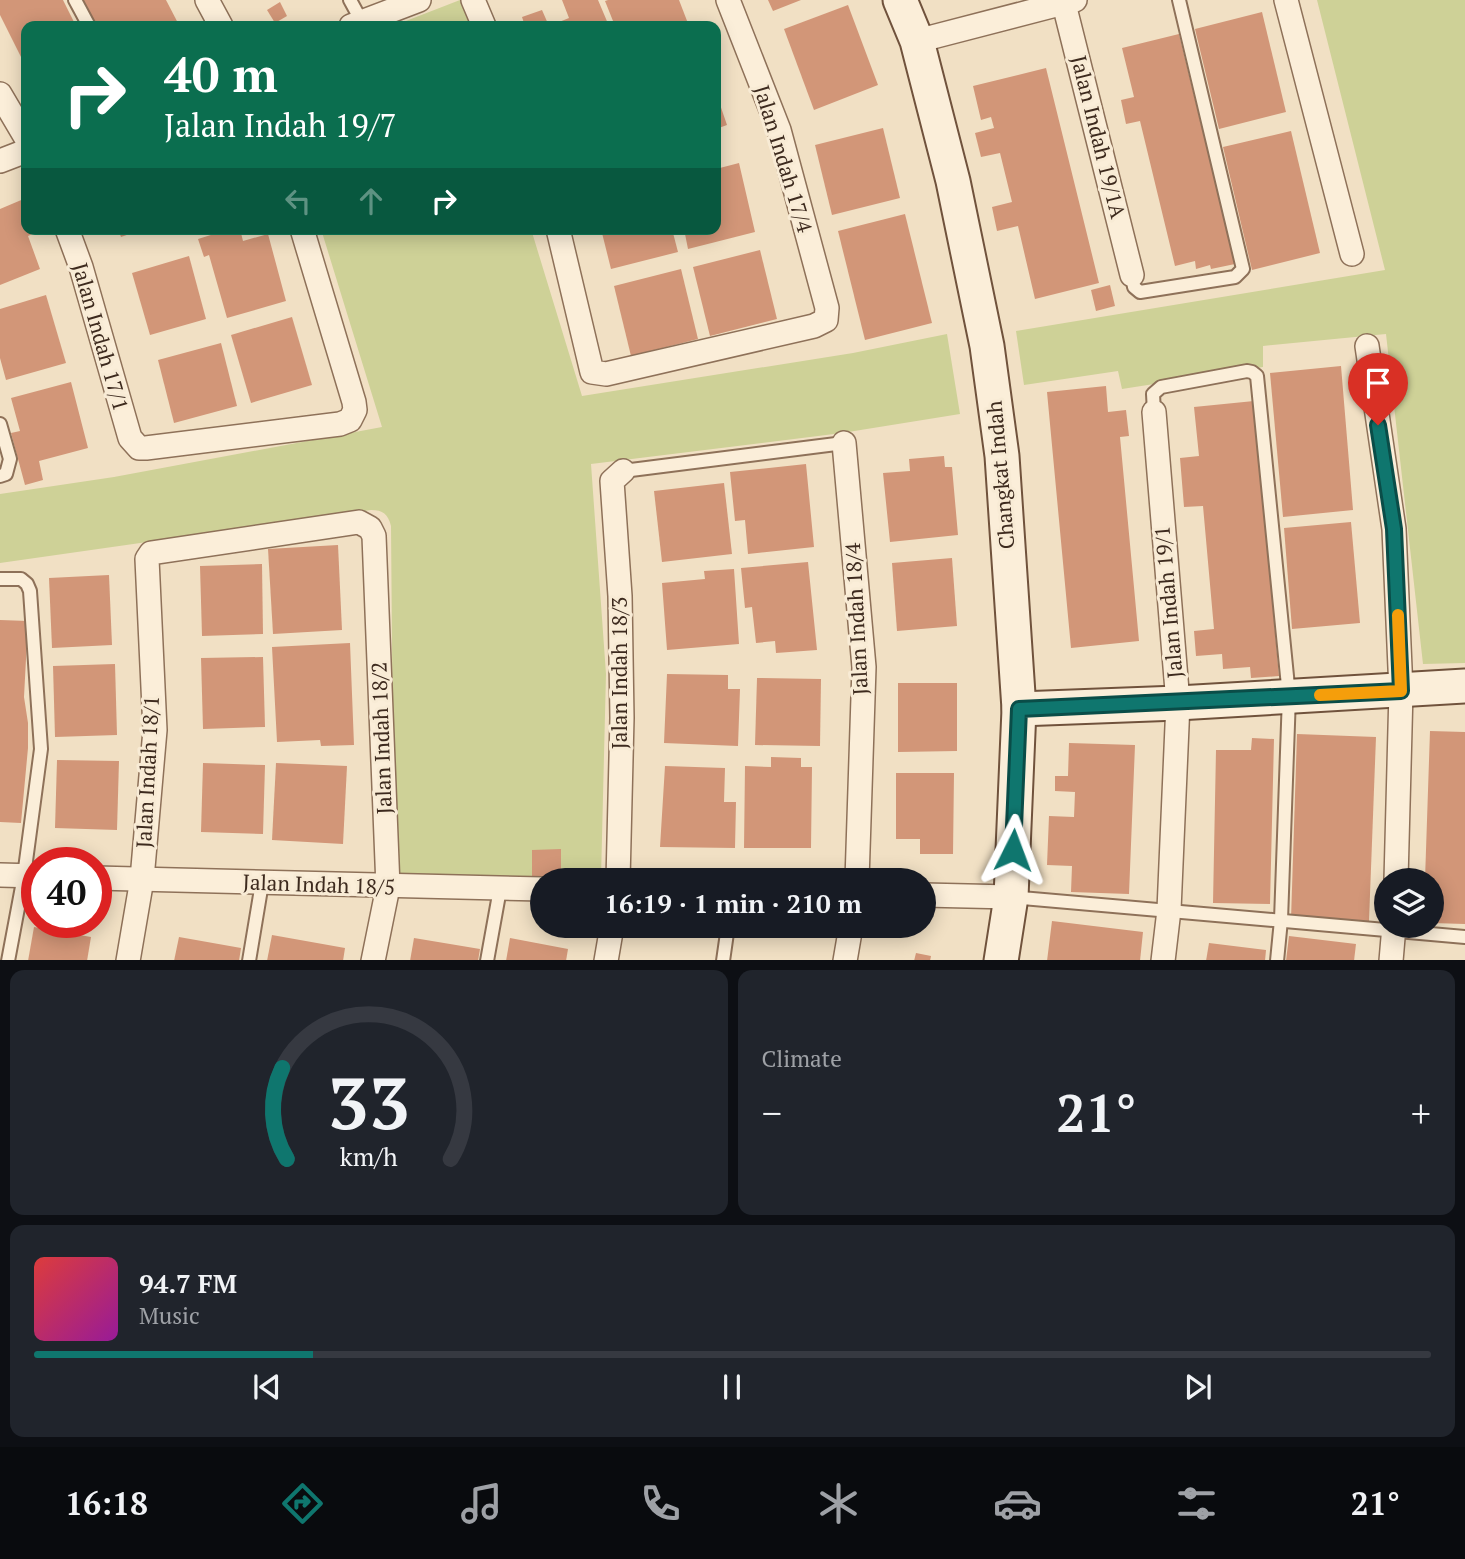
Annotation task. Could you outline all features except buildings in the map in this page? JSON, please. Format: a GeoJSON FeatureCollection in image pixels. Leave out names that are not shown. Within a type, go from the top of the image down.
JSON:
{"type":"FeatureCollection","features":[{"type":"Feature","properties":{"kind":"street"},"geometry":{"type":"LineString","coordinates":[[207,0],[218,21]]}},
{"type":"Feature","properties":{"kind":"street"},"geometry":{"type":"LineString","coordinates":[[364,21],[419,0]]}},
{"type":"Feature","properties":{"kind":"street"},"geometry":{"type":"LineString","coordinates":[[473,0],[482,21]]}},
{"type":"Feature","properties":{"kind":"street","name":"Jalan Indah 17/4"},"geometry":{"type":"LineString","coordinates":[[559,235],[592,372],[606,374],[814,326],[826,320],[827,308],[779,130],[728,0]]}},
{"type":"Feature","properties":{"kind":"street","name":"Changkat Indah"},"geometry":{"type":"LineString","coordinates":[[900,0],[917,41],[953,181],[986,346],[1002,456],[1019,709],[1011,897],[1001,960]]}},
{"type":"Feature","properties":{"kind":"street"},"geometry":{"type":"LineString","coordinates":[[1286,0],[1352,254]]}},
{"type":"Feature","properties":{"kind":"street"},"geometry":{"type":"LineString","coordinates":[[917,41],[1068,1]]}},
{"type":"Feature","properties":{"kind":"street","name":"Jalan Indah 19/1A"},"geometry":{"type":"LineString","coordinates":[[1068,1],[1132,275]]}},
{"type":"Feature","properties":{"kind":"street"},"geometry":{"type":"LineString","coordinates":[[0,94],[21,130]]}},
{"type":"Feature","properties":{"kind":"street"},"geometry":{"type":"LineString","coordinates":[[0,161],[21,153]]}},
{"type":"Feature","properties":{"kind":"street","name":"Jalan Indah 17/1"},"geometry":{"type":"LineString","coordinates":[[69,235],[81,267],[130,438],[134,444],[146,448],[340,424],[350,420],[355,410],[304,235]]}},
{"type":"Feature","properties":{"kind":"street"},"geometry":{"type":"LineString","coordinates":[[1367,346],[1394,529],[1401,691],[1396,868]]}},
{"type":"Feature","properties":{"kind":"street","name":"Jalan Indah 19/1"},"geometry":{"type":"LineString","coordinates":[[1154,412],[1178,703],[1169,911],[1163,960]]}},
{"type":"Feature","properties":{"kind":"street","name":"Jalan Indah 18/4"},"geometry":{"type":"LineString","coordinates":[[844,443],[864,667],[857,868]]}},
{"type":"Feature","properties":{"kind":"street","name":"Jalan Indah 18/3"},"geometry":{"type":"LineString","coordinates":[[618,868],[622,718],[621,596],[612,481],[623,471]]}},
{"type":"Feature","properties":{"kind":"street","name":"Jalan Indah 18/2"},"geometry":{"type":"LineString","coordinates":[[161,551],[359,522],[370,528],[374,536],[388,887],[373,960]]}},
{"type":"Feature","properties":{"kind":"street","name":"Jalan Indah 18/1"},"geometry":{"type":"LineString","coordinates":[[128,960],[142,879],[155,730],[146,567],[151,552],[161,551]]}},
{"type":"Feature","properties":{"kind":"street"},"geometry":{"type":"LineString","coordinates":[[1019,709],[1178,703],[1465,686]]}},
{"type":"Feature","properties":{"kind":"street"},"geometry":{"type":"LineString","coordinates":[[0,875],[21,876]]}},
{"type":"Feature","properties":{"kind":"street","name":"Jalan Indah 18/5"},"geometry":{"type":"LineString","coordinates":[[112,878],[530,890]]}},
{"type":"Feature","properties":{"kind":"street"},"geometry":{"type":"LineString","coordinates":[[936,895],[1011,897]]}},
{"type":"Feature","properties":{"kind":"street"},"geometry":{"type":"LineString","coordinates":[[606,960],[610,938]]}},
{"type":"Feature","properties":{"kind":"street"},"geometry":{"type":"LineString","coordinates":[[845,960],[849,938]]}},
{"type":"Feature","properties":{"kind":"street"},"geometry":{"type":"LineString","coordinates":[[1391,960],[1393,938]]}},
{"type":"Feature","properties":{"kind":"lane"},"geometry":{"type":"LineString","coordinates":[[75,0],[86,21]]}},
{"type":"Feature","properties":{"kind":"lane"},"geometry":{"type":"LineString","coordinates":[[350,0],[355,21]]}},
{"type":"Feature","properties":{"kind":"lane"},"geometry":{"type":"LineString","coordinates":[[1132,275],[1134,287],[1140,292],[1235,277],[1243,269],[1179,0]]}},
{"type":"Feature","properties":{"kind":"lane"},"geometry":{"type":"LineString","coordinates":[[1154,412],[1153,394],[1161,387],[1247,371],[1257,376],[1289,696],[1277,960]]}},
{"type":"Feature","properties":{"kind":"lane"},"geometry":{"type":"LineString","coordinates":[[0,424],[10,459],[6,474],[0,476]]}},
{"type":"Feature","properties":{"kind":"lane"},"geometry":{"type":"LineString","coordinates":[[623,471],[844,443]]}},
{"type":"Feature","properties":{"kind":"lane"},"geometry":{"type":"LineString","coordinates":[[0,579],[21,579],[30,592],[41,749],[33,847]]}},
{"type":"Feature","properties":{"kind":"lane"},"geometry":{"type":"LineString","coordinates":[[249,960],[262,883]]}},
{"type":"Feature","properties":{"kind":"lane"},"geometry":{"type":"LineString","coordinates":[[487,960],[500,889]]}},
{"type":"Feature","properties":{"kind":"lane"},"geometry":{"type":"LineString","coordinates":[[1011,897],[1374,927]]}},
{"type":"Feature","properties":{"kind":"lane"},"geometry":{"type":"LineString","coordinates":[[8,960],[21,913]]}},
{"type":"Feature","properties":{"kind":"lane"},"geometry":{"type":"LineString","coordinates":[[1444,934],[1465,937]]}},
{"type":"Feature","properties":{"kind":"lane"},"geometry":{"type":"LineString","coordinates":[[723,960],[726,938]]}},
{"type":"Feature","properties":{"kind":"green space"},"geometry":{"type":"Polygon","coordinates":[[[460,0],[468,21],[406,21],[460,0]]]}},
{"type":"Feature","properties":{"kind":"green space"},"geometry":{"type":"Polygon","coordinates":[[[1317,0],[1465,0],[1465,663],[1423,664],[1386,334],[1263,346],[1263,367],[1122,389],[1118,371],[1024,385],[1016,331],[1385,270],[1317,0]]]}},
{"type":"Feature","properties":{"kind":"green space"},"geometry":{"type":"Polygon","coordinates":[[[323,235],[533,235],[582,396],[853,353],[947,334],[960,414],[842,433],[591,464],[606,674],[601,868],[530,868],[530,880],[394,884],[391,526],[387,516],[371,510],[0,563],[0,494],[114,477],[382,427],[323,235]]]}},
{"type":"Feature","properties":{"kind":"slow traffic"},"geometry":{"type":"LineString","coordinates":[[1320,695],[1401,691],[1398,615]]}},
{"type":"Feature","properties":{"kind":"route"},"geometry":{"type":"LineString","coordinates":[[1013,850],[1019,709],[1401,691],[1394,529],[1378,425]]}}]}
